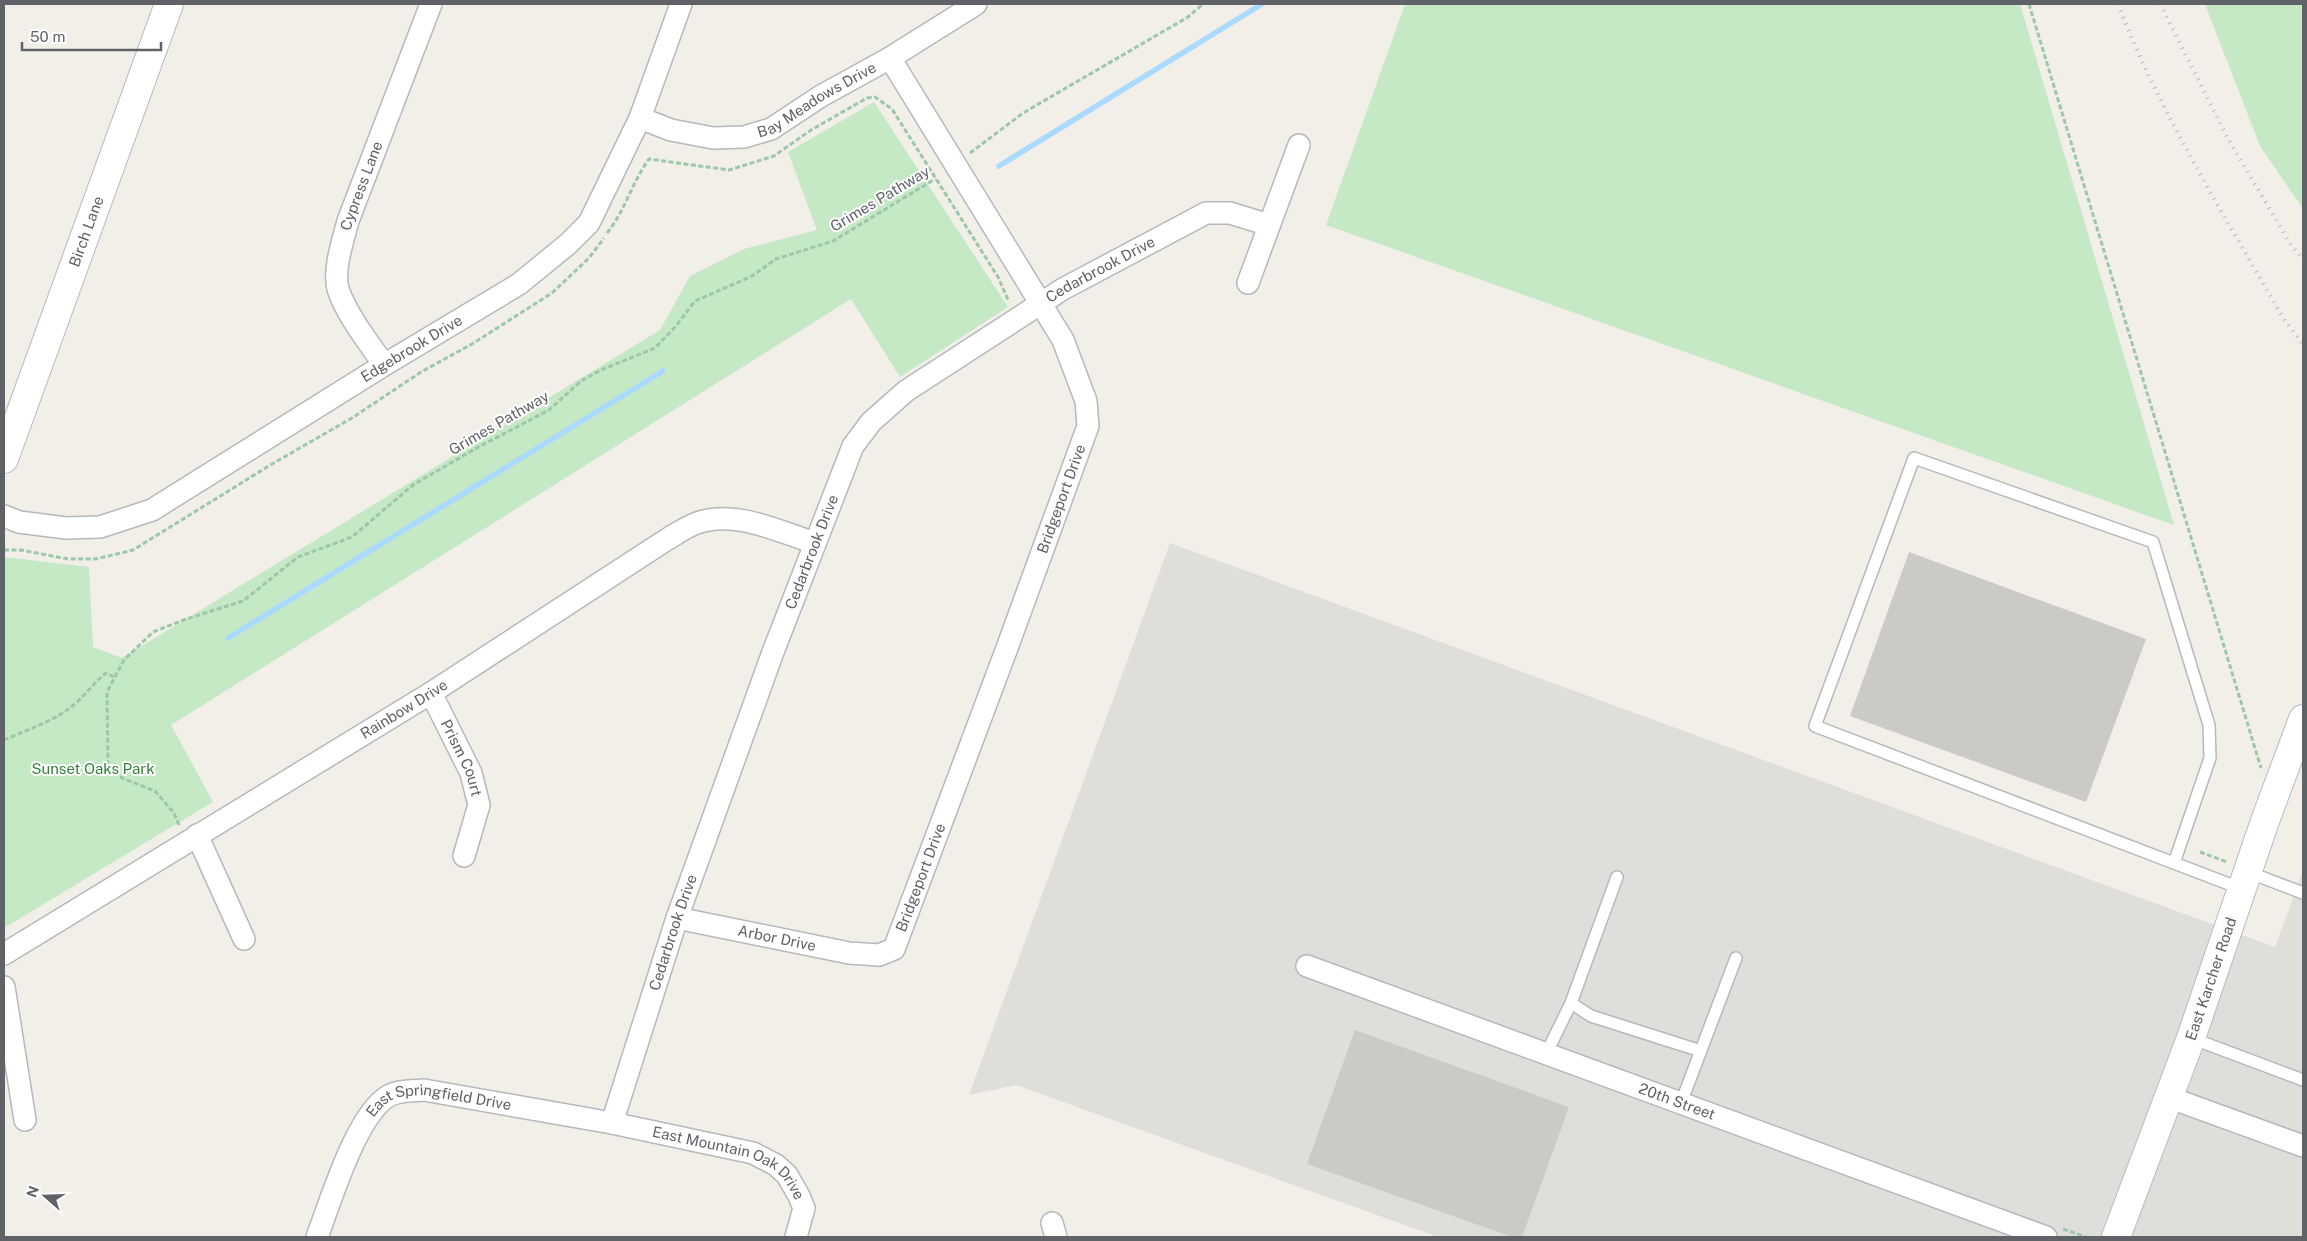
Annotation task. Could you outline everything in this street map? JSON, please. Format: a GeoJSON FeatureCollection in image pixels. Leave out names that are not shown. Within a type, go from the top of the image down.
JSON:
{"type":"FeatureCollection","features":[{"type":"Feature","properties":{"kind":"street","name":"Birch Lane"},"geometry":{"type":"LineString","coordinates":[[4,459],[169,4]]}},
{"type":"Feature","properties":{"kind":"street","name":"Cypress Lane"},"geometry":{"type":"LineString","coordinates":[[384,365],[358,328],[338,288],[339,256],[348,221],[431,4]]}},
{"type":"Feature","properties":{"kind":"street","name":"Edgebrook Drive"},"geometry":{"type":"LineString","coordinates":[[4,516],[19,522],[66,528],[100,527],[152,510],[384,365],[519,284],[568,244],[589,223],[640,118],[681,4]]}},
{"type":"Feature","properties":{"kind":"street","name":"Bay Meadows Drive"},"geometry":{"type":"LineString","coordinates":[[640,118],[671,130],[713,138],[744,137],[771,129],[821,96],[890,58],[976,4]]}},
{"type":"Feature","properties":{"kind":"street","name":"Bridgeport Drive"},"geometry":{"type":"LineString","coordinates":[[879,955],[894,949],[1088,426],[1086,401],[1066,349],[1042,304],[956,168],[890,58]]}},
{"type":"Feature","properties":{"kind":"street"},"geometry":{"type":"LineString","coordinates":[[1248,283],[1299,145]]}},
{"type":"Feature","properties":{"kind":"street","name":"Cedarbrook Drive"},"geometry":{"type":"LineString","coordinates":[[612,1123],[677,918],[773,652],[853,446],[871,422],[906,391],[1064,290],[1206,213],[1230,213],[1270,225]]}},
{"type":"Feature","properties":{"kind":"street","name":"Rainbow Drive"},"geometry":{"type":"LineString","coordinates":[[4,954],[188,828],[431,693],[666,540],[698,522],[740,520],[816,543]]}},
{"type":"Feature","properties":{"kind":"street","name":"Prism Court"},"geometry":{"type":"LineString","coordinates":[[431,693],[471,773],[479,805],[464,856]]}},
{"type":"Feature","properties":{"kind":"street","name":"East Karcher Road"},"geometry":{"type":"LineString","coordinates":[[2116,1237],[2191,1038],[2303,719]]}},
{"type":"Feature","properties":{"kind":"street"},"geometry":{"type":"LineString","coordinates":[[188,828],[244,939]]}},
{"type":"Feature","properties":{"kind":"street","name":"Arbor Drive"},"geometry":{"type":"LineString","coordinates":[[677,918],[849,953],[879,955]]}},
{"type":"Feature","properties":{"kind":"street","name":"20th Street"},"geometry":{"type":"LineString","coordinates":[[1308,966],[2046,1237]]}},
{"type":"Feature","properties":{"kind":"street"},"geometry":{"type":"LineString","coordinates":[[4,987],[25,1120]]}},
{"type":"Feature","properties":{"kind":"street","name":"East Springfield Drive"},"geometry":{"type":"LineString","coordinates":[[317,1237],[357,1136],[370,1113],[384,1098],[400,1092],[424,1090],[612,1123]]}},
{"type":"Feature","properties":{"kind":"street"},"geometry":{"type":"LineString","coordinates":[[2168,1097],[2303,1146]]}},
{"type":"Feature","properties":{"kind":"street","name":"East Mountain Oak Drive"},"geometry":{"type":"LineString","coordinates":[[612,1123],[753,1153],[776,1165],[787,1175],[804,1208],[796,1237]]}},
{"type":"Feature","properties":{"kind":"lane"},"geometry":{"type":"LineString","coordinates":[[2174,863],[2210,758],[2209,726],[2153,542],[1914,458],[1815,726],[2174,863],[2303,893]]}},
{"type":"Feature","properties":{"kind":"lane"},"geometry":{"type":"LineString","coordinates":[[1546,1054],[1572,1003],[1617,877]]}},
{"type":"Feature","properties":{"kind":"lane"},"geometry":{"type":"LineString","coordinates":[[1681,1103],[1736,958]]}},
{"type":"Feature","properties":{"kind":"lane"},"geometry":{"type":"LineString","coordinates":[[1572,1003],[1591,1016],[1701,1051]]}},
{"type":"Feature","properties":{"kind":"lane"},"geometry":{"type":"LineString","coordinates":[[2191,1038],[2303,1080]]}},
{"type":"Feature","properties":{"kind":"path","name":"Grimes Pathway"},"geometry":{"type":"LineString","coordinates":[[188,828],[155,790],[122,778],[108,768],[107,692],[124,660],[153,632],[186,619],[243,601],[298,557],[352,537],[413,485],[473,450],[549,410],[581,381],[601,370],[655,348],[676,326],[695,300],[752,276],[776,259],[833,241],[956,168],[974,148],[1023,113],[1188,17],[1203,4]]}},
{"type":"Feature","properties":{"kind":"path"},"geometry":{"type":"LineString","coordinates":[[2029,4],[2265,782],[2278,787]]}},
{"type":"Feature","properties":{"kind":"path"},"geometry":{"type":"LineString","coordinates":[[4,550],[21,550],[68,559],[96,559],[133,550],[272,464],[352,418],[420,372],[472,344],[552,293],[588,258],[614,225],[637,174],[649,159],[729,170],[774,156],[811,130],[867,98],[875,96],[892,109],[998,277],[1009,302],[1006,308]]}},
{"type":"Feature","properties":{"kind":"path"},"geometry":{"type":"LineString","coordinates":[[4,740],[65,712],[80,700],[94,683],[106,673],[115,677]]}},
{"type":"Feature","properties":{"kind":"shaded area"},"geometry":{"type":"Polygon","coordinates":[[[1170,543],[2275,947],[2303,871],[2303,1237],[1438,1237],[1016,1085],[969,1095],[1170,543]]]}},
{"type":"Feature","properties":{"kind":"green space"},"geometry":{"type":"Polygon","coordinates":[[[1405,4],[2020,4],[2174,525],[1326,225],[1405,4]]]}},
{"type":"Feature","properties":{"kind":"green space"},"geometry":{"type":"Polygon","coordinates":[[[2205,4],[2303,4],[2303,209],[2260,146],[2205,4]]]}},
{"type":"Feature","properties":{"kind":"green space","name":"Sunset Oaks Park"},"geometry":{"type":"Polygon","coordinates":[[[874,102],[1008,307],[900,377],[851,299],[171,725],[213,802],[4,928],[4,557],[89,567],[93,647],[122,658],[660,330],[690,276],[744,249],[817,230],[788,152],[874,102]]]}},
{"type":"Feature","properties":{"kind":"building"},"geometry":{"type":"Polygon","coordinates":[[[1909,552],[2146,639],[2086,802],[1850,716],[1909,552]]]}},
{"type":"Feature","properties":{"kind":"building"},"geometry":{"type":"Polygon","coordinates":[[[1355,1030],[1569,1107],[1522,1237],[1512,1237],[1307,1164],[1355,1030]]]}},
{"type":"Feature","properties":{"kind":"waterway"},"geometry":{"type":"LineString","coordinates":[[999,166],[1262,4]]}},
{"type":"Feature","properties":{"kind":"waterway"},"geometry":{"type":"LineString","coordinates":[[228,638],[663,371]]}},
{"type":"Feature","properties":{"kind":"railway"},"geometry":{"type":"LineString","coordinates":[[2118,4],[2153,85],[2194,164],[2283,318],[2303,344]]}},
{"type":"Feature","properties":{"kind":"railway"},"geometry":{"type":"LineString","coordinates":[[2160,4],[2227,137],[2291,245],[2303,260]]}}]}
